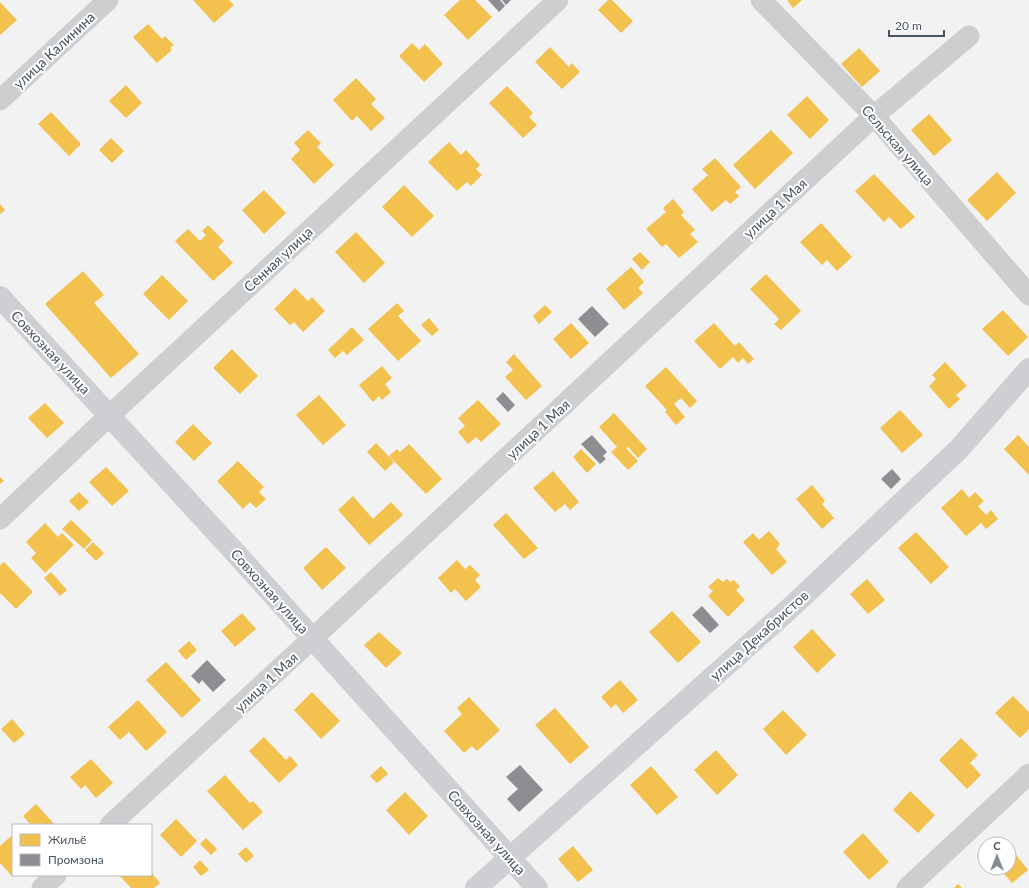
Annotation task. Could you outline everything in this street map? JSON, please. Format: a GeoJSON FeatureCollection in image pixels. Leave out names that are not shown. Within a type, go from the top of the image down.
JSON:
{"type":"FeatureCollection","features":[{"type":"Feature","properties":{"kind":"main road","name":"Совхозная улица"},"geometry":{"type":"LineString","coordinates":[[0,297],[110,415],[313,638],[537,888]]}},
{"type":"Feature","properties":{"kind":"main road","name":"улица Декабристов"},"geometry":{"type":"LineString","coordinates":[[476,888],[787,611],[959,449],[1029,369]]}},
{"type":"Feature","properties":{"kind":"street","name":"улица Калинина"},"geometry":{"type":"LineString","coordinates":[[0,100],[108,0]]}},
{"type":"Feature","properties":{"kind":"street","name":"Сенная улица"},"geometry":{"type":"LineString","coordinates":[[0,519],[110,415],[558,0]]}},
{"type":"Feature","properties":{"kind":"street","name":"Сельская улица"},"geometry":{"type":"LineString","coordinates":[[761,0],[874,116],[1029,295]]}},
{"type":"Feature","properties":{"kind":"street","name":"улица 1 Мая"},"geometry":{"type":"LineString","coordinates":[[111,824],[874,116],[969,36]]}},
{"type":"Feature","properties":{"kind":"street"},"geometry":{"type":"LineString","coordinates":[[907,888],[1029,774]]}},
{"type":"Feature","properties":{"kind":"street"},"geometry":{"type":"LineString","coordinates":[[42,888],[55,876]]}},
{"type":"Feature","properties":{"kind":"building: Жильё"},"geometry":{"type":"Polygon","coordinates":[[[193,0],[229,0],[234,5],[214,23],[193,0]]]}},
{"type":"Feature","properties":{"kind":"building: Жильё"},"geometry":{"type":"Polygon","coordinates":[[[460,0],[475,0],[492,17],[468,40],[444,15],[460,0]]]}},
{"type":"Feature","properties":{"kind":"building: Жильё"},"geometry":{"type":"Polygon","coordinates":[[[608,0],[612,0],[633,21],[621,33],[598,10],[608,0]]]}},
{"type":"Feature","properties":{"kind":"building: Жильё"},"geometry":{"type":"Polygon","coordinates":[[[787,0],[802,0],[793,8],[787,0]]]}},
{"type":"Feature","properties":{"kind":"building: Жильё"},"geometry":{"type":"Polygon","coordinates":[[[0,2],[17,20],[0,35],[0,2]]]}},
{"type":"Feature","properties":{"kind":"building: Жильё"},"geometry":{"type":"Polygon","coordinates":[[[148,24],[162,39],[165,36],[174,45],[170,48],[172,50],[157,63],[133,37],[148,24]]]}},
{"type":"Feature","properties":{"kind":"building: Жильё"},"geometry":{"type":"Polygon","coordinates":[[[412,43],[419,50],[425,44],[443,64],[424,82],[399,56],[412,43]]]}},
{"type":"Feature","properties":{"kind":"building: Жильё"},"geometry":{"type":"Polygon","coordinates":[[[550,47],[569,67],[572,63],[580,72],[562,89],[535,62],[550,47]]]}},
{"type":"Feature","properties":{"kind":"building: Жильё"},"geometry":{"type":"Polygon","coordinates":[[[859,48],[880,71],[862,87],[841,64],[859,48]]]}},
{"type":"Feature","properties":{"kind":"building: Жильё"},"geometry":{"type":"Polygon","coordinates":[[[356,78],[376,99],[371,104],[385,118],[371,131],[357,116],[352,121],[333,100],[356,78]]]}},
{"type":"Feature","properties":{"kind":"building: Жильё"},"geometry":{"type":"Polygon","coordinates":[[[126,85],[142,103],[126,118],[109,101],[126,85]]]}},
{"type":"Feature","properties":{"kind":"building: Жильё"},"geometry":{"type":"Polygon","coordinates":[[[507,86],[533,113],[529,117],[537,125],[523,138],[489,103],[507,86]]]}},
{"type":"Feature","properties":{"kind":"building: Жильё"},"geometry":{"type":"Polygon","coordinates":[[[807,96],[829,120],[810,139],[787,115],[807,96]]]}},
{"type":"Feature","properties":{"kind":"building: Жильё"},"geometry":{"type":"Polygon","coordinates":[[[51,112],[81,144],[69,156],[38,124],[51,112]]]}},
{"type":"Feature","properties":{"kind":"building: Жильё"},"geometry":{"type":"Polygon","coordinates":[[[929,114],[952,140],[934,156],[911,130],[929,114]]]}},
{"type":"Feature","properties":{"kind":"building: Жильё"},"geometry":{"type":"Polygon","coordinates":[[[308,130],[321,143],[317,147],[334,165],[314,184],[291,159],[300,150],[294,143],[308,130]]]}},
{"type":"Feature","properties":{"kind":"building: Жильё"},"geometry":{"type":"Polygon","coordinates":[[[771,130],[793,153],[755,189],[733,165],[771,130]]]}},
{"type":"Feature","properties":{"kind":"building: Жильё"},"geometry":{"type":"Polygon","coordinates":[[[111,138],[124,151],[112,163],[99,150],[111,138]]]}},
{"type":"Feature","properties":{"kind":"building: Жильё"},"geometry":{"type":"Polygon","coordinates":[[[449,142],[461,155],[466,150],[480,165],[476,169],[482,175],[471,186],[467,182],[457,191],[428,162],[449,142]]]}},
{"type":"Feature","properties":{"kind":"building: Жильё"},"geometry":{"type":"Polygon","coordinates":[[[715,158],[741,187],[735,192],[739,196],[730,204],[726,200],[712,212],[692,189],[708,175],[702,169],[715,158]]]}},
{"type":"Feature","properties":{"kind":"building: Жильё"},"geometry":{"type":"Polygon","coordinates":[[[997,172],[1016,193],[987,221],[967,200],[997,172]]]}},
{"type":"Feature","properties":{"kind":"building: Жильё"},"geometry":{"type":"Polygon","coordinates":[[[874,174],[915,217],[901,229],[889,217],[884,222],[855,191],[874,174]]]}},
{"type":"Feature","properties":{"kind":"building: Жильё"},"geometry":{"type":"Polygon","coordinates":[[[404,185],[434,216],[412,237],[382,207],[404,185]]]}},
{"type":"Feature","properties":{"kind":"building: Жильё"},"geometry":{"type":"Polygon","coordinates":[[[264,190],[286,213],[264,234],[242,210],[264,190]]]}},
{"type":"Feature","properties":{"kind":"building: Жильё"},"geometry":{"type":"Polygon","coordinates":[[[673,199],[684,212],[681,215],[695,230],[690,234],[698,242],[679,258],[666,244],[662,247],[646,229],[666,212],[663,208],[673,199]]]}},
{"type":"Feature","properties":{"kind":"building: Жильё"},"geometry":{"type":"Polygon","coordinates":[[[0,204],[5,210],[0,214],[0,204]]]}},
{"type":"Feature","properties":{"kind":"building: Жильё"},"geometry":{"type":"Polygon","coordinates":[[[821,223],[852,257],[837,271],[827,260],[822,265],[800,242],[821,223]]]}},
{"type":"Feature","properties":{"kind":"building: Жильё"},"geometry":{"type":"Polygon","coordinates":[[[208,225],[224,241],[218,247],[233,263],[213,281],[175,241],[188,229],[200,241],[206,235],[202,231],[208,225]]]}},
{"type":"Feature","properties":{"kind":"building: Жильё"},"geometry":{"type":"Polygon","coordinates":[[[356,232],[385,263],[364,283],[335,252],[356,232]]]}},
{"type":"Feature","properties":{"kind":"building: Жильё"},"geometry":{"type":"Polygon","coordinates":[[[640,252],[650,262],[642,270],[632,259],[640,252]]]}},
{"type":"Feature","properties":{"kind":"building: Жильё"},"geometry":{"type":"Polygon","coordinates":[[[631,267],[644,282],[638,288],[643,293],[624,310],[606,289],[631,267]]]}},
{"type":"Feature","properties":{"kind":"building: Жильё"},"geometry":{"type":"Polygon","coordinates":[[[83,271],[104,295],[94,303],[139,354],[111,378],[45,304],[83,271]]]}},
{"type":"Feature","properties":{"kind":"building: Жильё"},"geometry":{"type":"Polygon","coordinates":[[[766,274],[801,311],[781,330],[774,324],[779,319],[750,289],[766,274]]]}},
{"type":"Feature","properties":{"kind":"building: Жильё"},"geometry":{"type":"Polygon","coordinates":[[[162,275],[188,301],[169,320],[143,294],[162,275]]]}},
{"type":"Feature","properties":{"kind":"building: Жильё"},"geometry":{"type":"Polygon","coordinates":[[[295,288],[308,301],[312,297],[325,311],[303,332],[294,322],[290,325],[274,309],[295,288]]]}},
{"type":"Feature","properties":{"kind":"building: Жильё"},"geometry":{"type":"Polygon","coordinates":[[[397,303],[404,311],[398,316],[421,341],[398,361],[368,329],[397,303]]]}},
{"type":"Feature","properties":{"kind":"building: Жильё"},"geometry":{"type":"Polygon","coordinates":[[[545,305],[552,312],[539,324],[533,316],[545,305]]]}},
{"type":"Feature","properties":{"kind":"building: Жильё"},"geometry":{"type":"Polygon","coordinates":[[[1003,310],[1028,337],[1008,356],[982,329],[1003,310]]]}},
{"type":"Feature","properties":{"kind":"building: Жильё"},"geometry":{"type":"Polygon","coordinates":[[[429,318],[439,330],[432,336],[421,325],[429,318]]]}},
{"type":"Feature","properties":{"kind":"building: Жильё"},"geometry":{"type":"Polygon","coordinates":[[[571,323],[589,343],[571,359],[553,339],[571,323]]]}},
{"type":"Feature","properties":{"kind":"building: Жильё"},"geometry":{"type":"Polygon","coordinates":[[[714,323],[735,346],[739,342],[754,359],[748,364],[743,358],[738,363],[733,357],[720,369],[694,341],[714,323]]]}},
{"type":"Feature","properties":{"kind":"building: Жильё"},"geometry":{"type":"Polygon","coordinates":[[[352,327],[364,340],[347,355],[343,351],[335,358],[328,350],[352,327]]]}},
{"type":"Feature","properties":{"kind":"building: Жильё"},"geometry":{"type":"Polygon","coordinates":[[[232,349],[258,376],[240,394],[213,368],[232,349]]]}},
{"type":"Feature","properties":{"kind":"building: Жильё"},"geometry":{"type":"Polygon","coordinates":[[[514,354],[542,386],[526,400],[505,377],[513,370],[506,362],[514,354]]]}},
{"type":"Feature","properties":{"kind":"building: Жильё"},"geometry":{"type":"Polygon","coordinates":[[[945,362],[967,386],[956,395],[960,399],[949,409],[929,386],[936,379],[932,375],[945,362]]]}},
{"type":"Feature","properties":{"kind":"building: Жильё"},"geometry":{"type":"Polygon","coordinates":[[[382,366],[392,378],[385,384],[391,392],[382,400],[379,396],[373,402],[359,385],[382,366]]]}},
{"type":"Feature","properties":{"kind":"building: Жильё"},"geometry":{"type":"Polygon","coordinates":[[[666,367],[697,401],[690,408],[681,398],[674,404],[685,417],[676,425],[665,412],[667,410],[645,386],[666,367]]]}},
{"type":"Feature","properties":{"kind":"building: Жильё"},"geometry":{"type":"Polygon","coordinates":[[[319,395],[346,425],[323,445],[296,415],[319,395]]]}},
{"type":"Feature","properties":{"kind":"building: Жильё"},"geometry":{"type":"Polygon","coordinates":[[[478,400],[501,424],[481,442],[476,437],[468,444],[458,432],[465,426],[458,418],[478,400]]]}},
{"type":"Feature","properties":{"kind":"building: Жильё"},"geometry":{"type":"Polygon","coordinates":[[[45,403],[64,423],[47,438],[28,418],[45,403]]]}},
{"type":"Feature","properties":{"kind":"building: Жильё"},"geometry":{"type":"Polygon","coordinates":[[[900,410],[923,435],[902,453],[880,428],[900,410]]]}},
{"type":"Feature","properties":{"kind":"building: Жильё"},"geometry":{"type":"Polygon","coordinates":[[[614,413],[647,449],[638,458],[628,447],[626,448],[638,461],[628,470],[611,452],[617,447],[599,427],[614,413]]]}},
{"type":"Feature","properties":{"kind":"building: Жильё"},"geometry":{"type":"Polygon","coordinates":[[[193,424],[212,443],[194,461],[175,442],[193,424]]]}},
{"type":"Feature","properties":{"kind":"building: Жильё"},"geometry":{"type":"Polygon","coordinates":[[[1018,435],[1029,447],[1029,475],[1004,449],[1018,435]]]}},
{"type":"Feature","properties":{"kind":"building: Жильё"},"geometry":{"type":"Polygon","coordinates":[[[376,443],[394,462],[385,471],[367,452],[376,443]]]}},
{"type":"Feature","properties":{"kind":"building: Жильё"},"geometry":{"type":"Polygon","coordinates":[[[409,444],[442,479],[426,494],[389,456],[397,449],[400,452],[409,444]]]}},
{"type":"Feature","properties":{"kind":"building: Жильё"},"geometry":{"type":"Polygon","coordinates":[[[581,449],[596,464],[587,473],[573,457],[581,449]]]}},
{"type":"Feature","properties":{"kind":"building: Жильё"},"geometry":{"type":"Polygon","coordinates":[[[238,461],[264,487],[259,492],[266,499],[256,508],[250,502],[243,509],[217,481],[238,461]]]}},
{"type":"Feature","properties":{"kind":"building: Жильё"},"geometry":{"type":"Polygon","coordinates":[[[106,467],[129,491],[112,506],[89,482],[106,467]]]}},
{"type":"Feature","properties":{"kind":"building: Жильё"},"geometry":{"type":"Polygon","coordinates":[[[553,471],[579,502],[570,510],[565,504],[555,512],[533,488],[553,471]]]}},
{"type":"Feature","properties":{"kind":"building: Жильё"},"geometry":{"type":"Polygon","coordinates":[[[0,477],[4,481],[0,484],[0,477]]]}},
{"type":"Feature","properties":{"kind":"building: Жильё"},"geometry":{"type":"Polygon","coordinates":[[[812,485],[825,501],[822,504],[834,518],[822,529],[796,499],[812,485]]]}},
{"type":"Feature","properties":{"kind":"building: Жильё"},"geometry":{"type":"Polygon","coordinates":[[[962,489],[969,498],[975,492],[984,501],[978,506],[986,515],[991,510],[998,519],[986,529],[981,523],[966,536],[941,508],[962,489]]]}},
{"type":"Feature","properties":{"kind":"building: Жильё"},"geometry":{"type":"Polygon","coordinates":[[[79,492],[89,502],[79,511],[69,501],[79,492]]]}},
{"type":"Feature","properties":{"kind":"building: Жильё"},"geometry":{"type":"Polygon","coordinates":[[[353,496],[373,519],[391,502],[403,515],[369,545],[338,510],[353,496]]]}},
{"type":"Feature","properties":{"kind":"building: Жильё"},"geometry":{"type":"Polygon","coordinates":[[[506,513],[538,548],[524,559],[493,525],[506,513]]]}},
{"type":"Feature","properties":{"kind":"building: Жильё"},"geometry":{"type":"Polygon","coordinates":[[[71,520],[92,540],[84,549],[62,529],[71,520]]]}},
{"type":"Feature","properties":{"kind":"building: Жильё"},"geometry":{"type":"Polygon","coordinates":[[[45,523],[58,537],[62,533],[74,545],[45,573],[31,558],[36,553],[26,542],[45,523]]]}},
{"type":"Feature","properties":{"kind":"building: Жильё"},"geometry":{"type":"Polygon","coordinates":[[[769,531],[780,544],[776,549],[787,562],[772,575],[743,542],[753,533],[759,540],[769,531]]]}},
{"type":"Feature","properties":{"kind":"building: Жильё"},"geometry":{"type":"Polygon","coordinates":[[[916,532],[949,567],[931,584],[898,548],[916,532]]]}},
{"type":"Feature","properties":{"kind":"building: Жильё"},"geometry":{"type":"Polygon","coordinates":[[[93,542],[104,553],[96,561],[85,550],[93,542]]]}},
{"type":"Feature","properties":{"kind":"building: Жильё"},"geometry":{"type":"Polygon","coordinates":[[[326,547],[346,568],[322,590],[303,568],[326,547]]]}},
{"type":"Feature","properties":{"kind":"building: Жильё"},"geometry":{"type":"Polygon","coordinates":[[[457,560],[465,569],[470,565],[480,575],[475,580],[481,587],[466,601],[455,589],[451,593],[438,578],[457,560]]]}},
{"type":"Feature","properties":{"kind":"building: Жильё"},"geometry":{"type":"Polygon","coordinates":[[[4,562],[33,592],[16,609],[0,593],[0,565],[4,562]]]}},
{"type":"Feature","properties":{"kind":"building: Жильё"},"geometry":{"type":"Polygon","coordinates":[[[51,572],[67,590],[60,596],[44,578],[51,572]]]}},
{"type":"Feature","properties":{"kind":"building: Жильё"},"geometry":{"type":"Polygon","coordinates":[[[718,578],[723,582],[727,579],[730,582],[734,580],[740,587],[736,590],[745,600],[728,617],[708,596],[713,591],[708,587],[718,578]]]}},
{"type":"Feature","properties":{"kind":"building: Жильё"},"geometry":{"type":"Polygon","coordinates":[[[867,579],[885,600],[868,614],[850,594],[867,579]]]}},
{"type":"Feature","properties":{"kind":"building: Жильё"},"geometry":{"type":"Polygon","coordinates":[[[672,611],[701,642],[678,663],[649,632],[672,611]]]}},
{"type":"Feature","properties":{"kind":"building: Жильё"},"geometry":{"type":"Polygon","coordinates":[[[242,613],[256,629],[235,647],[221,631],[242,613]]]}},
{"type":"Feature","properties":{"kind":"building: Жильё"},"geometry":{"type":"Polygon","coordinates":[[[812,629],[836,655],[817,673],[793,647],[812,629]]]}},
{"type":"Feature","properties":{"kind":"building: Жильё"},"geometry":{"type":"Polygon","coordinates":[[[379,632],[402,653],[386,668],[364,645],[379,632]]]}},
{"type":"Feature","properties":{"kind":"building: Жильё"},"geometry":{"type":"Polygon","coordinates":[[[189,641],[197,650],[186,660],[178,651],[189,641]]]}},
{"type":"Feature","properties":{"kind":"building: Жильё"},"geometry":{"type":"Polygon","coordinates":[[[166,662],[201,700],[182,718],[146,680],[166,662]]]}},
{"type":"Feature","properties":{"kind":"building: Жильё"},"geometry":{"type":"Polygon","coordinates":[[[620,680],[638,700],[623,713],[616,704],[611,708],[601,697],[620,680]]]}},
{"type":"Feature","properties":{"kind":"building: Жильё"},"geometry":{"type":"Polygon","coordinates":[[[312,692],[340,721],[321,739],[294,710],[312,692]]]}},
{"type":"Feature","properties":{"kind":"building: Жильё"},"geometry":{"type":"Polygon","coordinates":[[[1013,696],[1029,712],[1029,729],[1020,738],[995,713],[1013,696]]]}},
{"type":"Feature","properties":{"kind":"building: Жильё"},"geometry":{"type":"Polygon","coordinates":[[[469,697],[500,730],[477,751],[472,746],[464,753],[444,731],[462,714],[457,708],[469,697]]]}},
{"type":"Feature","properties":{"kind":"building: Жильё"},"geometry":{"type":"Polygon","coordinates":[[[138,700],[167,732],[146,751],[129,732],[120,740],[108,727],[138,700]]]}},
{"type":"Feature","properties":{"kind":"building: Жильё"},"geometry":{"type":"Polygon","coordinates":[[[555,708],[589,747],[570,764],[535,725],[555,708]]]}},
{"type":"Feature","properties":{"kind":"building: Жильё"},"geometry":{"type":"Polygon","coordinates":[[[783,710],[807,735],[786,755],[763,729],[783,710]]]}},
{"type":"Feature","properties":{"kind":"building: Жильё"},"geometry":{"type":"Polygon","coordinates":[[[12,719],[25,734],[14,743],[1,729],[12,719]]]}},
{"type":"Feature","properties":{"kind":"building: Жильё"},"geometry":{"type":"Polygon","coordinates":[[[264,737],[286,760],[290,756],[298,765],[279,783],[249,751],[264,737]]]}},
{"type":"Feature","properties":{"kind":"building: Жильё"},"geometry":{"type":"Polygon","coordinates":[[[961,738],[978,755],[970,763],[981,775],[967,789],[939,760],[961,738]]]}},
{"type":"Feature","properties":{"kind":"building: Жильё"},"geometry":{"type":"Polygon","coordinates":[[[716,750],[738,775],[717,795],[694,770],[716,750]]]}},
{"type":"Feature","properties":{"kind":"building: Жильё"},"geometry":{"type":"Polygon","coordinates":[[[91,759],[113,783],[96,798],[85,785],[81,789],[70,777],[91,759]]]}},
{"type":"Feature","properties":{"kind":"building: Жильё"},"geometry":{"type":"Polygon","coordinates":[[[381,766],[388,774],[377,783],[370,776],[381,766]]]}},
{"type":"Feature","properties":{"kind":"building: Жильё"},"geometry":{"type":"Polygon","coordinates":[[[651,766],[678,797],[657,815],[630,785],[651,766]]]}},
{"type":"Feature","properties":{"kind":"building: Жильё"},"geometry":{"type":"Polygon","coordinates":[[[225,775],[250,803],[253,801],[263,812],[243,830],[207,791],[225,775]]]}},
{"type":"Feature","properties":{"kind":"building: Жильё"},"geometry":{"type":"Polygon","coordinates":[[[910,791],[935,815],[918,833],[893,810],[910,791]]]}},
{"type":"Feature","properties":{"kind":"building: Жильё"},"geometry":{"type":"Polygon","coordinates":[[[405,792],[428,816],[409,835],[386,810],[405,792]]]}},
{"type":"Feature","properties":{"kind":"building: Жильё"},"geometry":{"type":"Polygon","coordinates":[[[36,804],[54,824],[30,824],[23,816],[36,804]]]}},
{"type":"Feature","properties":{"kind":"building: Жильё"},"geometry":{"type":"Polygon","coordinates":[[[176,819],[197,841],[181,857],[160,835],[176,819]]]}},
{"type":"Feature","properties":{"kind":"building: Жильё"},"geometry":{"type":"Polygon","coordinates":[[[863,833],[889,862],[869,880],[843,852],[863,833]]]}},
{"type":"Feature","properties":{"kind":"building: Жильё"},"geometry":{"type":"Polygon","coordinates":[[[11,836],[12,876],[0,863],[0,846],[11,836]]]}},
{"type":"Feature","properties":{"kind":"building: Жильё"},"geometry":{"type":"Polygon","coordinates":[[[206,838],[217,849],[211,855],[200,844],[206,838]]]}},
{"type":"Feature","properties":{"kind":"building: Жильё"},"geometry":{"type":"Polygon","coordinates":[[[573,846],[593,870],[578,882],[558,859],[573,846]]]}},
{"type":"Feature","properties":{"kind":"building: Жильё"},"geometry":{"type":"Polygon","coordinates":[[[246,847],[254,856],[246,863],[238,854],[246,847]]]}},
{"type":"Feature","properties":{"kind":"building: Жильё"},"geometry":{"type":"Polygon","coordinates":[[[1017,856],[1028,870],[1012,883],[1006,876],[1017,876],[1017,856]]]}},
{"type":"Feature","properties":{"kind":"building: Жильё"},"geometry":{"type":"Polygon","coordinates":[[[200,860],[209,870],[201,876],[193,867],[200,860]]]}},
{"type":"Feature","properties":{"kind":"building: Жильё"},"geometry":{"type":"Polygon","coordinates":[[[152,873],[160,883],[154,888],[131,888],[120,876],[152,876],[152,873]]]}},
{"type":"Feature","properties":{"kind":"building: Жильё"},"geometry":{"type":"Polygon","coordinates":[[[958,884],[962,888],[954,888],[958,884]]]}},
{"type":"Feature","properties":{"kind":"building: Промзона"},"geometry":{"type":"Polygon","coordinates":[[[488,0],[500,0],[505,6],[499,12],[488,0]]]}},
{"type":"Feature","properties":{"kind":"building: Промзона"},"geometry":{"type":"Polygon","coordinates":[[[502,0],[511,0],[506,5],[502,0]]]}},
{"type":"Feature","properties":{"kind":"building: Промзона"},"geometry":{"type":"Polygon","coordinates":[[[592,306],[609,324],[595,337],[578,319],[592,306]]]}},
{"type":"Feature","properties":{"kind":"building: Промзона"},"geometry":{"type":"Polygon","coordinates":[[[503,392],[515,405],[508,412],[496,399],[503,392]]]}},
{"type":"Feature","properties":{"kind":"building: Промзона"},"geometry":{"type":"Polygon","coordinates":[[[592,435],[607,452],[603,456],[606,459],[600,464],[581,444],[592,435]]]}},
{"type":"Feature","properties":{"kind":"building: Промзона"},"geometry":{"type":"Polygon","coordinates":[[[892,469],[901,479],[891,489],[881,479],[892,469]]]}},
{"type":"Feature","properties":{"kind":"building: Промзона"},"geometry":{"type":"Polygon","coordinates":[[[702,606],[719,625],[710,633],[692,615],[702,606]]]}},
{"type":"Feature","properties":{"kind":"building: Промзона"},"geometry":{"type":"Polygon","coordinates":[[[207,660],[226,680],[213,692],[202,680],[199,684],[191,676],[207,660]]]}},
{"type":"Feature","properties":{"kind":"building: Промзона"},"geometry":{"type":"Polygon","coordinates":[[[520,765],[543,790],[519,812],[507,799],[518,789],[506,777],[520,765]]]}}]}
